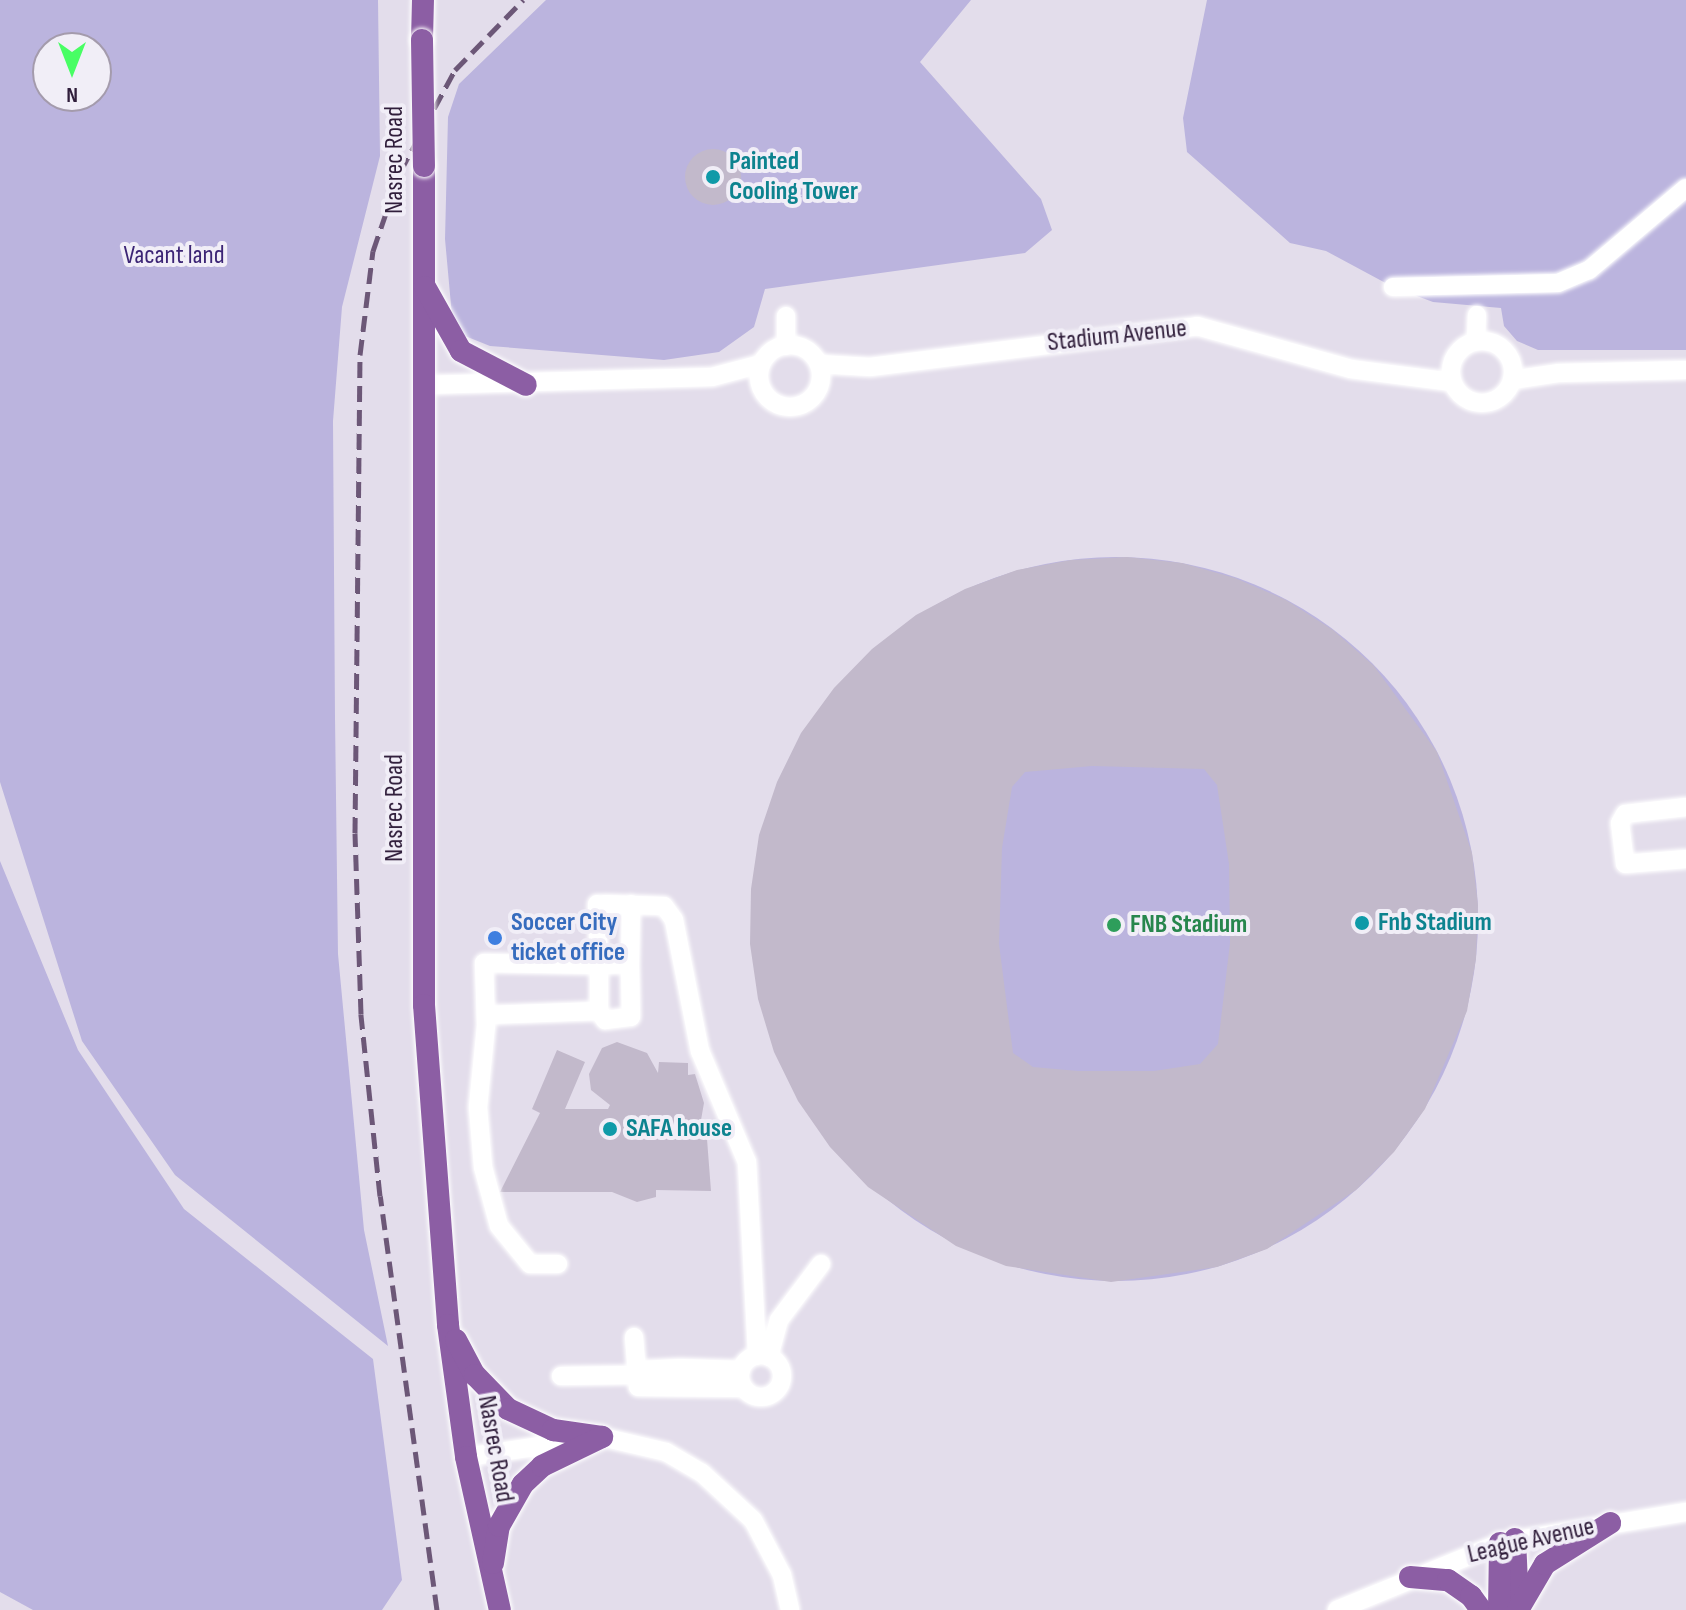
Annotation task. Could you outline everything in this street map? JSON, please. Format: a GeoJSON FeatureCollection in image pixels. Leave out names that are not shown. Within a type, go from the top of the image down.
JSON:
{"type":"FeatureCollection","features":[{"type":"Feature","properties":{"kind":"main road","name":"Nasrec Road"},"geometry":{"type":"LineString","coordinates":[[423,0],[424,1005],[448,1325],[466,1457],[500,1610]]}},
{"type":"Feature","properties":{"kind":"main road"},"geometry":{"type":"LineString","coordinates":[[423,282],[461,351],[526,385]]}},
{"type":"Feature","properties":{"kind":"main road"},"geometry":{"type":"LineString","coordinates":[[448,1325],[475,1375],[508,1409],[553,1430],[602,1437]]}},
{"type":"Feature","properties":{"kind":"main road"},"geometry":{"type":"LineString","coordinates":[[492,1581],[499,1526],[523,1484],[542,1466],[602,1437]]}},
{"type":"Feature","properties":{"kind":"main road"},"geometry":{"type":"LineString","coordinates":[[1518,1610],[1545,1564],[1610,1523]]}},
{"type":"Feature","properties":{"kind":"main road"},"geometry":{"type":"LineString","coordinates":[[1507,1541],[1518,1610]]}},
{"type":"Feature","properties":{"kind":"main road"},"geometry":{"type":"LineString","coordinates":[[1499,1610],[1507,1541]]}},
{"type":"Feature","properties":{"kind":"main road"},"geometry":{"type":"LineString","coordinates":[[1410,1577],[1448,1580],[1471,1596],[1481,1610]]}},
{"type":"Feature","properties":{"kind":"street"},"geometry":{"type":"LineString","coordinates":[[1393,287],[1558,283],[1589,270],[1686,188]]}},
{"type":"Feature","properties":{"kind":"street"},"geometry":{"type":"LineString","coordinates":[[1476,341],[1477,315]]}},
{"type":"Feature","properties":{"kind":"street"},"geometry":{"type":"LineString","coordinates":[[786,316],[786,346]]}},
{"type":"Feature","properties":{"kind":"street","name":"Stadium Avenue"},"geometry":{"type":"LineString","coordinates":[[819,364],[870,367],[1197,326],[1351,369],[1406,373],[1452,382]]}},
{"type":"Feature","properties":{"kind":"street"},"geometry":{"type":"LineString","coordinates":[[1511,360],[1512,380],[1502,396],[1484,403],[1461,395],[1452,382],[1452,361],[1476,341],[1497,344],[1511,360],[1559,373]]}},
{"type":"Feature","properties":{"kind":"street"},"geometry":{"type":"LineString","coordinates":[[422,385],[526,385],[712,377],[761,364],[786,346],[806,349],[819,364],[820,385],[808,401],[791,407],[772,401],[760,386],[712,377]]}},
{"type":"Feature","properties":{"kind":"street","name":"Stadium Avenue"},"geometry":{"type":"LineString","coordinates":[[1406,373],[1452,361]]}},
{"type":"Feature","properties":{"kind":"street"},"geometry":{"type":"LineString","coordinates":[[760,386],[761,364]]}},
{"type":"Feature","properties":{"kind":"street","name":"Stadium Avenue"},"geometry":{"type":"LineString","coordinates":[[820,385],[870,367]]}},
{"type":"Feature","properties":{"kind":"street"},"geometry":{"type":"LineString","coordinates":[[1512,380],[1559,373],[1686,370]]}},
{"type":"Feature","properties":{"kind":"street"},"geometry":{"type":"LineString","coordinates":[[1686,807],[1625,814],[1620,823],[1625,864],[1686,859]]}},
{"type":"Feature","properties":{"kind":"street"},"geometry":{"type":"LineString","coordinates":[[631,904],[631,1017],[605,1020],[599,1011],[601,904],[631,904],[664,906],[671,912],[700,1051],[743,1147],[750,1183],[763,1356]]}},
{"type":"Feature","properties":{"kind":"street"},"geometry":{"type":"LineString","coordinates":[[558,1264],[530,1264],[499,1226],[483,1167],[478,1107],[486,1015],[484,963],[630,964]]}},
{"type":"Feature","properties":{"kind":"street"},"geometry":{"type":"LineString","coordinates":[[486,1015],[599,1011]]}},
{"type":"Feature","properties":{"kind":"street"},"geometry":{"type":"LineString","coordinates":[[634,1337],[634,1375],[638,1387],[742,1379],[763,1356],[779,1320],[821,1264]]}},
{"type":"Feature","properties":{"kind":"street"},"geometry":{"type":"LineString","coordinates":[[742,1379],[762,1397],[778,1387],[779,1367],[763,1356]]}},
{"type":"Feature","properties":{"kind":"street"},"geometry":{"type":"LineString","coordinates":[[561,1376],[634,1375]]}},
{"type":"Feature","properties":{"kind":"street"},"geometry":{"type":"LineString","coordinates":[[466,1457],[602,1437],[666,1452],[733,1497],[769,1544],[790,1610]]}},
{"type":"Feature","properties":{"kind":"street","name":"League Avenue"},"geometry":{"type":"LineString","coordinates":[[1337,1610],[1410,1577],[1507,1541],[1686,1512]]}},
{"type":"Feature","properties":{"kind":"green space","name":"Vacant land"},"geometry":{"type":"Polygon","coordinates":[[[0,0],[378,0],[380,156],[342,307],[333,421],[335,717],[338,954],[364,1230],[388,1346],[175,1175],[82,1041],[0,782],[0,0]]]}},
{"type":"Feature","properties":{"kind":"green space"},"geometry":{"type":"Polygon","coordinates":[[[546,0],[971,0],[920,62],[1041,199],[1052,230],[1025,253],[765,289],[754,327],[719,352],[664,360],[490,346],[465,336],[452,316],[445,239],[448,117],[459,84],[546,0]]]}},
{"type":"Feature","properties":{"kind":"green space"},"geometry":{"type":"Polygon","coordinates":[[[1207,0],[1686,0],[1686,350],[1538,350],[1517,341],[1504,326],[1501,308],[1433,302],[1393,287],[1326,251],[1290,243],[1187,152],[1183,118],[1207,0]]]}},
{"type":"Feature","properties":{"kind":"green space","name":"FNB Stadium"},"geometry":{"type":"Polygon","coordinates":[[[1116,557],[1187,564],[1254,585],[1317,618],[1372,663],[1417,718],[1450,781],[1471,848],[1478,919],[1471,990],[1450,1057],[1417,1120],[1372,1175],[1317,1220],[1254,1253],[1187,1274],[1116,1281],[1045,1274],[978,1253],[915,1220],[860,1175],[815,1120],[782,1057],[761,990],[754,919],[761,848],[782,781],[815,718],[860,663],[915,618],[978,585],[1045,564],[1116,557]]]}},
{"type":"Feature","properties":{"kind":"green space"},"geometry":{"type":"Polygon","coordinates":[[[0,861],[78,1050],[184,1209],[373,1359],[402,1580],[382,1610],[33,1610],[0,1592],[0,861]]]}},
{"type":"Feature","properties":{"kind":"building","name":"Painted Cooling Tower"},"geometry":{"type":"Polygon","coordinates":[[[713,149],[732,158],[741,177],[732,196],[713,205],[694,196],[685,177],[694,158],[713,149]]]}},
{"type":"Feature","properties":{"kind":"building","name":"FNB Stadium"},"geometry":{"type":"Polygon","coordinates":[[[1127,557],[1182,563],[1235,578],[1286,600],[1333,630],[1374,666],[1437,752],[1472,853],[1478,905],[1476,959],[1467,1011],[1425,1109],[1394,1152],[1356,1190],[1267,1249],[1217,1267],[1111,1282],[1006,1266],[956,1246],[868,1187],[830,1147],[798,1101],[774,1052],[758,999],[750,944],[751,889],[759,835],[777,782],[801,733],[834,688],[872,649],[916,615],[965,589],[1017,570],[1071,560],[1127,557]],[[1092,766],[1025,772],[1012,787],[1002,848],[999,944],[1013,1053],[1033,1067],[1078,1071],[1154,1071],[1200,1064],[1218,1044],[1230,943],[1229,864],[1217,785],[1204,769],[1092,766]]]}},
{"type":"Feature","properties":{"kind":"building","name":"SAFA house"},"geometry":{"type":"Polygon","coordinates":[[[617,1042],[647,1053],[658,1073],[659,1062],[688,1063],[688,1075],[695,1074],[704,1103],[701,1120],[689,1120],[689,1138],[707,1139],[711,1191],[656,1190],[656,1197],[637,1202],[612,1192],[500,1192],[540,1113],[532,1109],[557,1050],[585,1062],[565,1109],[608,1109],[610,1105],[591,1090],[589,1074],[602,1048],[617,1042]]]}},
{"type":"Feature","properties":{"kind":"railway"},"geometry":{"type":"LineString","coordinates":[[437,1610],[380,1196],[361,1014],[355,833],[360,355],[373,251],[400,172],[455,70],[523,0]]}},
{"type":"Feature","properties":{"kind":"place","name":"Painted Cooling Tower"},"geometry":{"type":"Point","coordinates":[713,177]}},
{"type":"Feature","properties":{"kind":"place","name":"Fnb Stadium"},"geometry":{"type":"Point","coordinates":[1362,923]}},
{"type":"Feature","properties":{"kind":"place","name":"FNB Stadium"},"geometry":{"type":"Point","coordinates":[1114,925]}},
{"type":"Feature","properties":{"kind":"place","name":"Soccer City ticket office"},"geometry":{"type":"Point","coordinates":[495,938]}},
{"type":"Feature","properties":{"kind":"place","name":"SAFA house"},"geometry":{"type":"Point","coordinates":[610,1129]}}]}
